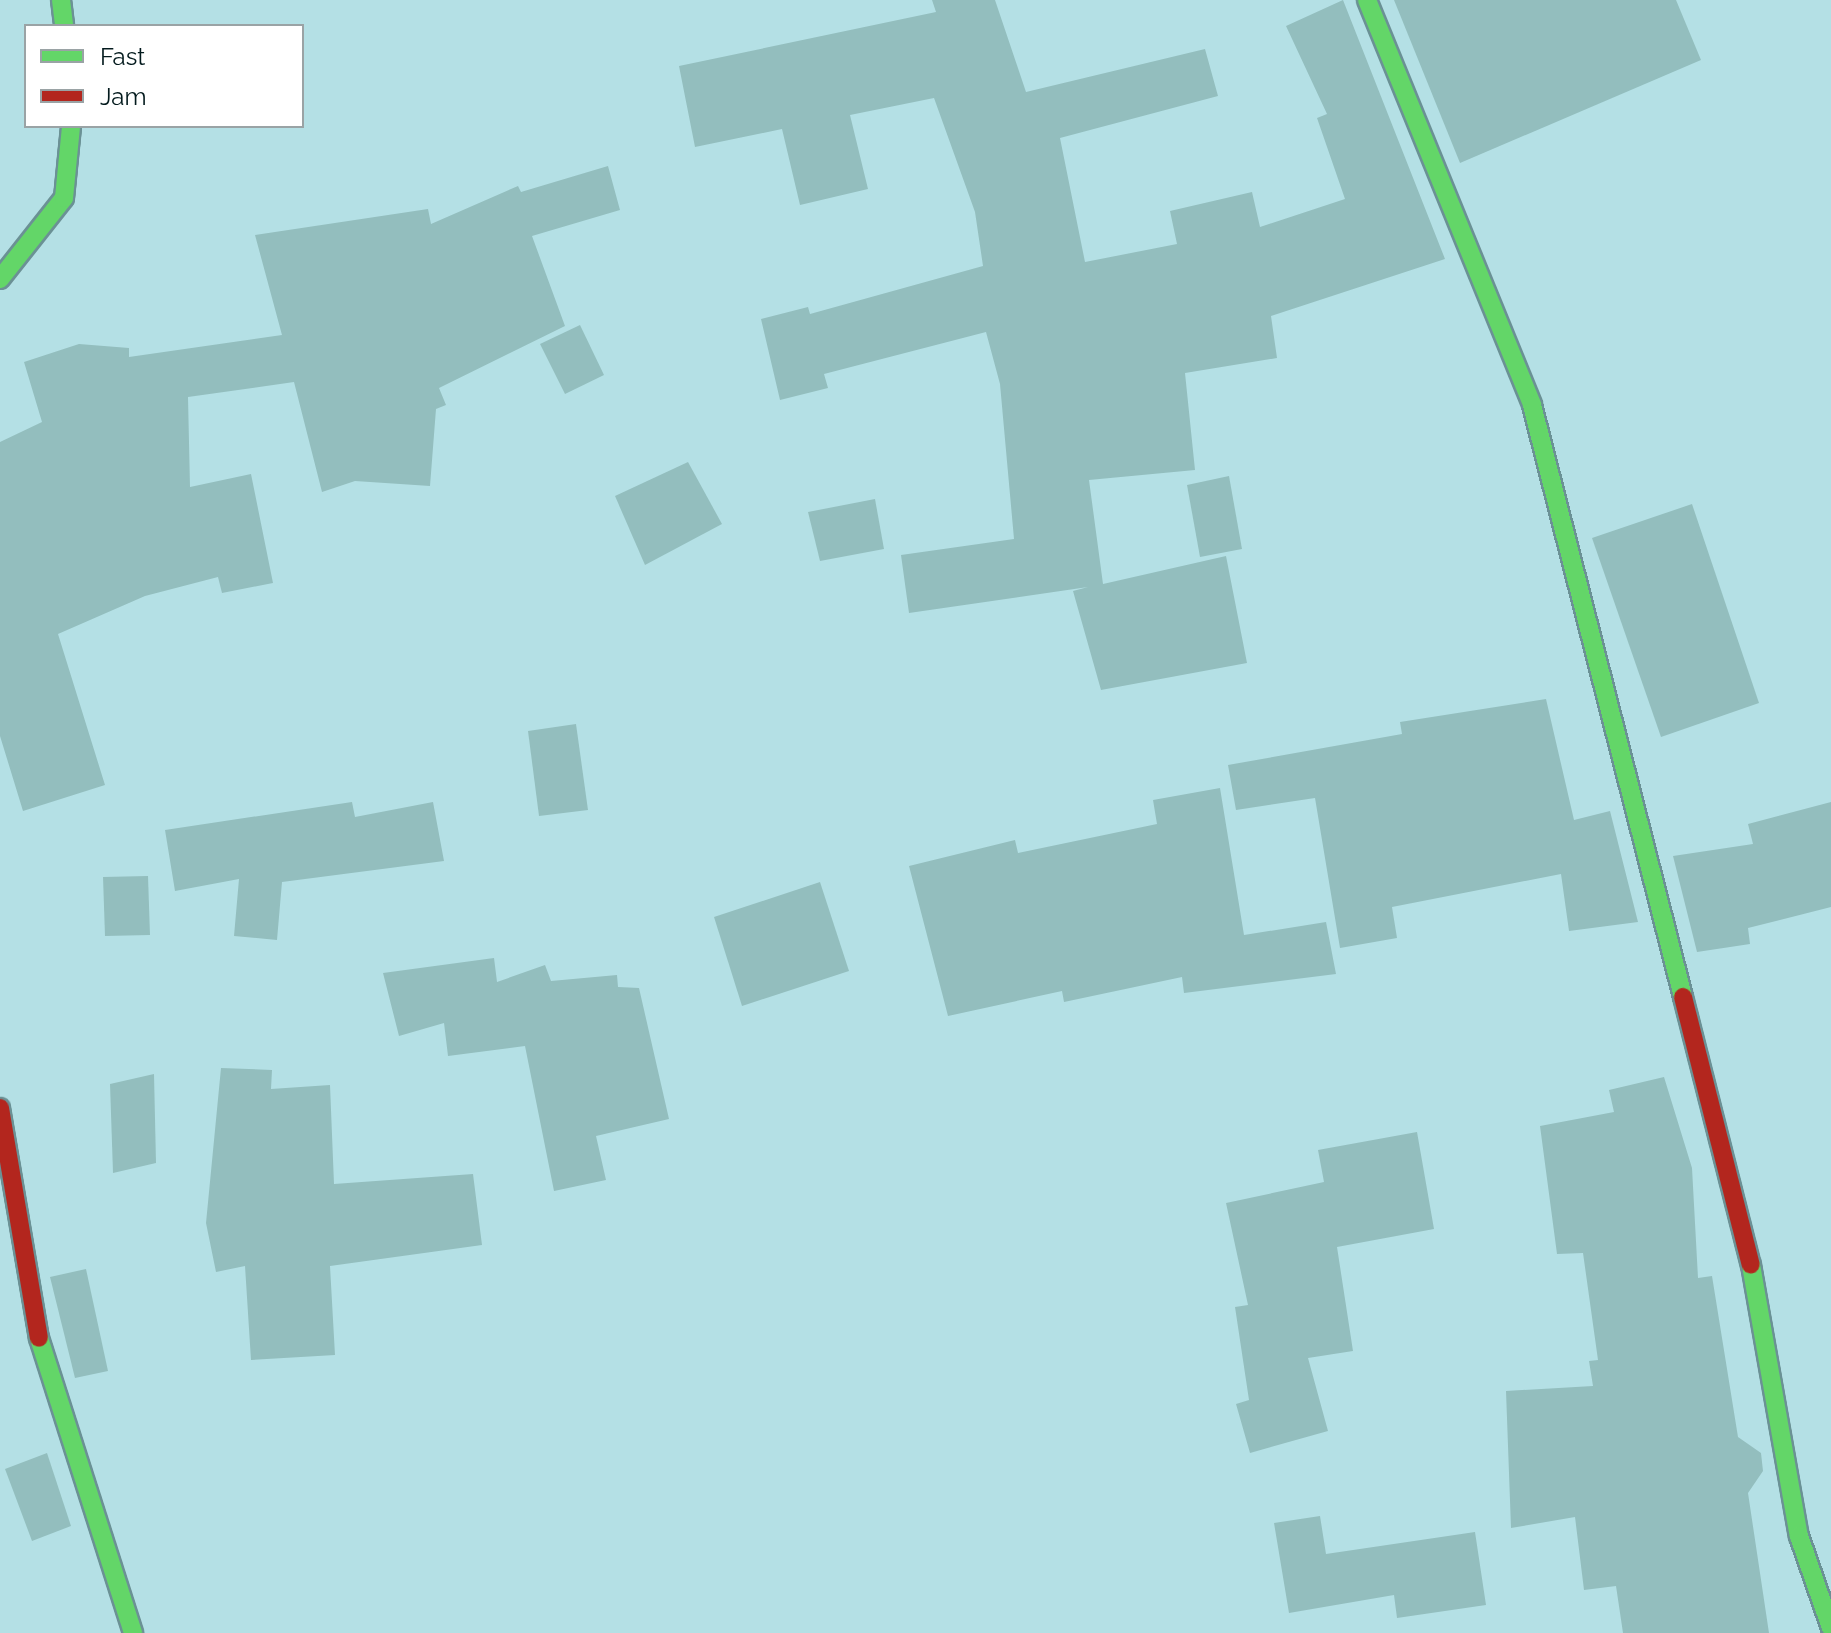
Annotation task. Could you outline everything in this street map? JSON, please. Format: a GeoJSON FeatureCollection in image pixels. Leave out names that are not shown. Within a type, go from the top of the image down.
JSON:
{"type":"FeatureCollection","features":[{"type":"Feature","properties":{"kind":"street"},"geometry":{"type":"LineString","coordinates":[[61,0],[64,24]]}},
{"type":"Feature","properties":{"kind":"street"},"geometry":{"type":"LineString","coordinates":[[1367,0],[1532,405],[1764,1316],[1799,1536],[1831,1628]]}},
{"type":"Feature","properties":{"kind":"street"},"geometry":{"type":"LineString","coordinates":[[0,279],[64,198],[71,128]]}},
{"type":"Feature","properties":{"kind":"street"},"geometry":{"type":"LineString","coordinates":[[0,1108],[25,1279],[49,1380],[93,1495],[133,1633]]}},
{"type":"Feature","properties":{"kind":"building"},"geometry":{"type":"Polygon","coordinates":[[[932,0],[995,0],[1026,92],[1205,49],[1218,96],[1060,138],[1085,262],[1177,244],[1170,211],[1252,192],[1260,227],[1345,199],[1317,118],[1327,114],[1286,26],[1343,0],[1445,259],[1271,316],[1277,358],[1185,373],[1195,470],[1089,480],[1103,584],[1226,556],[1247,663],[1101,690],[1073,591],[1088,587],[909,613],[901,555],[1014,539],[1000,384],[986,332],[824,374],[828,388],[780,400],[761,319],[808,307],[810,314],[983,266],[975,212],[934,98],[850,115],[868,189],[800,205],[782,129],[695,147],[679,66],[936,12],[932,0]]]}},
{"type":"Feature","properties":{"kind":"building"},"geometry":{"type":"Polygon","coordinates":[[[1394,0],[1676,0],[1701,60],[1460,163],[1394,0]]]}},
{"type":"Feature","properties":{"kind":"building"},"geometry":{"type":"Polygon","coordinates":[[[608,166],[620,210],[532,236],[565,326],[439,388],[446,405],[436,409],[430,486],[355,481],[322,492],[294,382],[188,397],[190,487],[251,474],[273,583],[222,593],[218,577],[145,596],[58,634],[105,785],[23,811],[0,736],[0,442],[42,422],[24,362],[79,344],[129,348],[129,357],[282,335],[255,235],[428,209],[431,224],[518,186],[521,192],[608,166]]]}},
{"type":"Feature","properties":{"kind":"building"},"geometry":{"type":"Polygon","coordinates":[[[580,325],[604,375],[565,394],[540,344],[580,325]]]}},
{"type":"Feature","properties":{"kind":"building"},"geometry":{"type":"Polygon","coordinates":[[[688,462],[722,524],[645,565],[615,496],[688,462]]]}},
{"type":"Feature","properties":{"kind":"building"},"geometry":{"type":"Polygon","coordinates":[[[1229,476],[1242,549],[1200,557],[1187,485],[1229,476]]]}},
{"type":"Feature","properties":{"kind":"building"},"geometry":{"type":"Polygon","coordinates":[[[875,499],[884,549],[820,561],[808,512],[875,499]]]}},
{"type":"Feature","properties":{"kind":"building"},"geometry":{"type":"Polygon","coordinates":[[[1692,504],[1759,703],[1661,737],[1592,538],[1692,504]]]}},
{"type":"Feature","properties":{"kind":"building"},"geometry":{"type":"Polygon","coordinates":[[[1546,699],[1574,820],[1610,811],[1638,922],[1569,931],[1561,874],[1392,907],[1397,938],[1340,948],[1315,798],[1236,810],[1228,765],[1402,734],[1400,722],[1546,699]]]}},
{"type":"Feature","properties":{"kind":"building"},"geometry":{"type":"Polygon","coordinates":[[[576,724],[588,810],[539,816],[528,731],[576,724]]]}},
{"type":"Feature","properties":{"kind":"building"},"geometry":{"type":"Polygon","coordinates":[[[1220,788],[1244,935],[1326,922],[1336,974],[1184,993],[1182,977],[1064,1002],[1062,991],[948,1016],[909,866],[1015,840],[1018,853],[1157,824],[1153,800],[1220,788]]]}},
{"type":"Feature","properties":{"kind":"building"},"geometry":{"type":"Polygon","coordinates":[[[352,802],[355,817],[433,802],[444,861],[282,882],[277,940],[234,936],[239,879],[175,891],[165,830],[352,802]]]}},
{"type":"Feature","properties":{"kind":"building"},"geometry":{"type":"Polygon","coordinates":[[[1831,802],[1831,907],[1748,928],[1750,944],[1697,952],[1673,856],[1753,844],[1748,824],[1831,802]]]}},
{"type":"Feature","properties":{"kind":"building"},"geometry":{"type":"Polygon","coordinates":[[[148,876],[150,935],[105,936],[103,877],[148,876]]]}},
{"type":"Feature","properties":{"kind":"building"},"geometry":{"type":"Polygon","coordinates":[[[820,882],[849,971],[742,1006],[714,917],[820,882]]]}},
{"type":"Feature","properties":{"kind":"building"},"geometry":{"type":"Polygon","coordinates":[[[494,958],[497,982],[545,965],[551,981],[617,975],[618,987],[639,988],[669,1119],[596,1136],[606,1180],[554,1191],[525,1046],[448,1056],[444,1023],[399,1036],[383,973],[494,958]]]}},
{"type":"Feature","properties":{"kind":"building"},"geometry":{"type":"Polygon","coordinates":[[[221,1068],[272,1070],[271,1089],[330,1085],[334,1184],[473,1174],[482,1245],[330,1266],[335,1355],[251,1360],[245,1266],[216,1272],[206,1223],[221,1068]]]}},
{"type":"Feature","properties":{"kind":"building"},"geometry":{"type":"Polygon","coordinates":[[[154,1074],[156,1163],[113,1173],[110,1084],[154,1074]]]}},
{"type":"Feature","properties":{"kind":"building"},"geometry":{"type":"Polygon","coordinates":[[[1664,1077],[1692,1168],[1698,1278],[1712,1276],[1738,1437],[1761,1453],[1763,1471],[1748,1493],[1769,1633],[1623,1633],[1616,1586],[1584,1590],[1575,1517],[1511,1528],[1506,1391],[1593,1386],[1589,1361],[1598,1360],[1583,1253],[1557,1254],[1540,1126],[1614,1112],[1609,1090],[1664,1077]]]}},
{"type":"Feature","properties":{"kind":"building"},"geometry":{"type":"Polygon","coordinates":[[[1417,1132],[1434,1229],[1337,1247],[1353,1351],[1308,1358],[1328,1431],[1250,1453],[1236,1404],[1249,1400],[1235,1307],[1248,1305],[1226,1203],[1324,1182],[1318,1150],[1417,1132]]]}},
{"type":"Feature","properties":{"kind":"building"},"geometry":{"type":"Polygon","coordinates":[[[86,1269],[108,1371],[75,1378],[50,1277],[86,1269]]]}},
{"type":"Feature","properties":{"kind":"building"},"geometry":{"type":"Polygon","coordinates":[[[47,1453],[71,1526],[32,1541],[5,1469],[47,1453]]]}},
{"type":"Feature","properties":{"kind":"building"},"geometry":{"type":"Polygon","coordinates":[[[1320,1516],[1326,1554],[1475,1532],[1486,1605],[1397,1618],[1394,1595],[1289,1613],[1274,1523],[1320,1516]]]}},
{"type":"Feature","properties":{"kind":"traffic: fast"},"geometry":{"type":"LineString","coordinates":[[61,0],[64,24]]}},
{"type":"Feature","properties":{"kind":"traffic: fast"},"geometry":{"type":"LineString","coordinates":[[1367,0],[1532,405],[1683,997]]}},
{"type":"Feature","properties":{"kind":"traffic: fast"},"geometry":{"type":"LineString","coordinates":[[0,279],[64,198],[71,128]]}},
{"type":"Feature","properties":{"kind":"traffic: fast"},"geometry":{"type":"LineString","coordinates":[[1751,1265],[1799,1536],[1831,1628]]}},
{"type":"Feature","properties":{"kind":"traffic: fast"},"geometry":{"type":"LineString","coordinates":[[39,1338],[133,1633]]}},
{"type":"Feature","properties":{"kind":"traffic: jam"},"geometry":{"type":"LineString","coordinates":[[1683,997],[1751,1265]]}},
{"type":"Feature","properties":{"kind":"traffic: jam"},"geometry":{"type":"LineString","coordinates":[[0,1108],[39,1338]]}}]}
